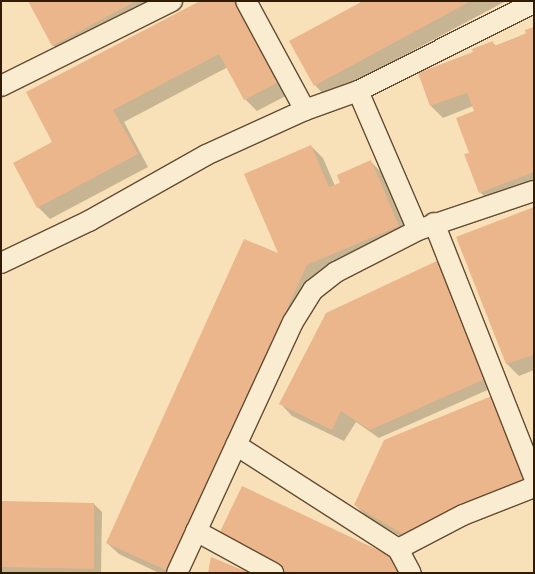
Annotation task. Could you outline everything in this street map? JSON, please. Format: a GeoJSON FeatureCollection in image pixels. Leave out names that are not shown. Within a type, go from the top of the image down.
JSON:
{"type":"FeatureCollection","features":[{"type":"Feature","properties":{"kind":"street"},"geometry":{"type":"LineString","coordinates":[[1,86],[172,1]]}},
{"type":"Feature","properties":{"kind":"street"},"geometry":{"type":"LineString","coordinates":[[246,1],[305,110]]}},
{"type":"Feature","properties":{"kind":"street"},"geometry":{"type":"LineString","coordinates":[[1,263],[89,221],[206,155],[305,110],[358,91],[534,2]]}},
{"type":"Feature","properties":{"kind":"street"},"geometry":{"type":"LineString","coordinates":[[358,91],[526,426],[534,477]]}},
{"type":"Feature","properties":{"kind":"street"},"geometry":{"type":"LineString","coordinates":[[177,573],[293,322],[313,290],[336,272],[426,226],[534,191]]}},
{"type":"Feature","properties":{"kind":"street"},"geometry":{"type":"LineString","coordinates":[[236,445],[398,549],[412,573]]}},
{"type":"Feature","properties":{"kind":"street"},"geometry":{"type":"LineString","coordinates":[[398,549],[463,515],[534,487]]}},
{"type":"Feature","properties":{"kind":"street"},"geometry":{"type":"LineString","coordinates":[[196,531],[273,573]]}},
{"type":"Feature","properties":{"kind":"building"},"geometry":{"type":"Polygon","coordinates":[[[28,1],[136,1],[52,46],[28,1]]]}},
{"type":"Feature","properties":{"kind":"building"},"geometry":{"type":"Polygon","coordinates":[[[200,1],[245,1],[286,78],[244,100],[219,54],[113,110],[138,154],[37,208],[13,163],[52,142],[26,92],[200,1]]]}},
{"type":"Feature","properties":{"kind":"building"},"geometry":{"type":"Polygon","coordinates":[[[363,1],[471,1],[314,86],[289,41],[363,1]]]}},
{"type":"Feature","properties":{"kind":"building"},"geometry":{"type":"Polygon","coordinates":[[[534,27],[534,172],[479,193],[464,154],[469,153],[456,118],[474,111],[467,93],[430,106],[418,73],[473,52],[472,49],[493,41],[494,46],[526,34],[525,30],[534,27]]]}},
{"type":"Feature","properties":{"kind":"building"},"geometry":{"type":"Polygon","coordinates":[[[311,145],[329,187],[340,183],[337,175],[371,160],[399,226],[307,265],[168,571],[106,543],[244,239],[278,253],[244,174],[311,145]]]}},
{"type":"Feature","properties":{"kind":"building"},"geometry":{"type":"Polygon","coordinates":[[[534,207],[534,355],[506,364],[456,237],[534,207]]]}},
{"type":"Feature","properties":{"kind":"building"},"geometry":{"type":"Polygon","coordinates":[[[441,259],[494,375],[370,430],[341,411],[332,430],[279,404],[326,313],[441,259]]]}},
{"type":"Feature","properties":{"kind":"building"},"geometry":{"type":"Polygon","coordinates":[[[499,393],[530,482],[406,536],[354,505],[384,440],[499,393]]]}},
{"type":"Feature","properties":{"kind":"building"},"geometry":{"type":"Polygon","coordinates":[[[242,486],[393,557],[400,573],[291,573],[217,538],[242,486]]]}},
{"type":"Feature","properties":{"kind":"building"},"geometry":{"type":"Polygon","coordinates":[[[1,501],[94,503],[94,569],[1,567],[1,501]]]}},
{"type":"Feature","properties":{"kind":"building"},"geometry":{"type":"Polygon","coordinates":[[[211,557],[250,573],[208,573],[211,557]]]}}]}
